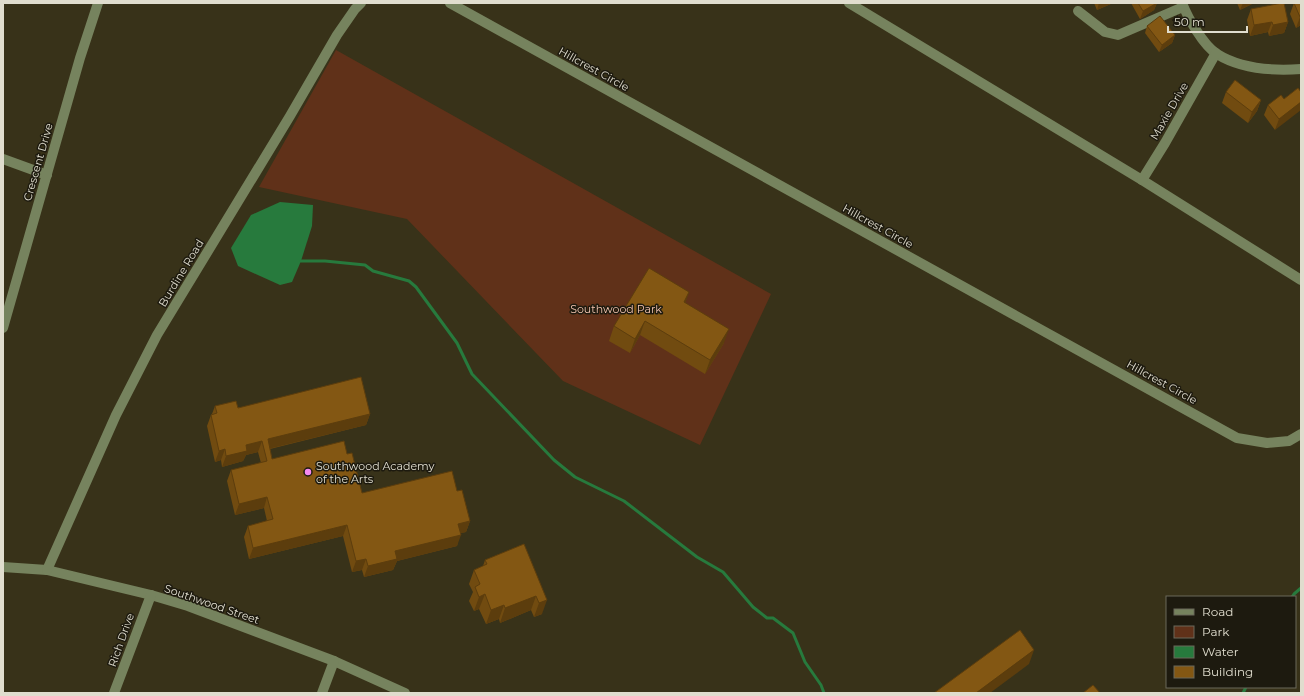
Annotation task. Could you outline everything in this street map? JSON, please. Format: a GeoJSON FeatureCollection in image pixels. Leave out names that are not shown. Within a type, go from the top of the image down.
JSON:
{"type":"FeatureCollection","features":[{"type":"Feature","properties":{"kind":"street","name":"Crescent Drive"},"geometry":{"type":"LineString","coordinates":[[3,328],[80,58],[98,3]]}},
{"type":"Feature","properties":{"kind":"street","name":"Burdine Road"},"geometry":{"type":"LineString","coordinates":[[47,570],[116,415],[157,335],[290,116],[337,35],[361,3]]}},
{"type":"Feature","properties":{"kind":"street","name":"Hillcrest Circle"},"geometry":{"type":"LineString","coordinates":[[450,3],[1237,438],[1267,443],[1289,441],[1301,434]]}},
{"type":"Feature","properties":{"kind":"street"},"geometry":{"type":"LineString","coordinates":[[849,3],[1142,180],[1301,280]]}},
{"type":"Feature","properties":{"kind":"street"},"geometry":{"type":"LineString","coordinates":[[1078,11],[1105,32],[1118,35],[1183,5],[1196,29],[1216,53],[1230,60],[1260,68],[1301,69]]}},
{"type":"Feature","properties":{"kind":"street","name":"Maxie Drive"},"geometry":{"type":"LineString","coordinates":[[1142,180],[1165,143],[1216,53]]}},
{"type":"Feature","properties":{"kind":"street"},"geometry":{"type":"LineString","coordinates":[[3,159],[46,175]]}},
{"type":"Feature","properties":{"kind":"street","name":"Southwood Street"},"geometry":{"type":"LineString","coordinates":[[3,567],[47,570],[151,595],[188,606],[334,661],[405,693]]}},
{"type":"Feature","properties":{"kind":"street","name":"Rich Drive"},"geometry":{"type":"LineString","coordinates":[[114,693],[151,595]]}},
{"type":"Feature","properties":{"kind":"street"},"geometry":{"type":"LineString","coordinates":[[322,693],[334,661]]}},
{"type":"Feature","properties":{"kind":"green space","name":"Southwood Park"},"geometry":{"type":"Polygon","coordinates":[[[336,50],[771,294],[700,445],[563,381],[407,219],[259,187],[336,50]]]}},
{"type":"Feature","properties":{"kind":"water"},"geometry":{"type":"Polygon","coordinates":[[[280,202],[313,205],[312,226],[301,261],[292,282],[280,285],[238,266],[231,248],[251,215],[280,202]]]}},
{"type":"Feature","properties":{"kind":"building"},"geometry":{"type":"Polygon","coordinates":[[[1138,3],[1157,3],[1143,11],[1138,3]]]}},
{"type":"Feature","properties":{"kind":"building"},"geometry":{"type":"Polygon","coordinates":[[[1284,3],[1288,22],[1273,25],[1272,22],[1254,25],[1251,9],[1284,3]]]}},
{"type":"Feature","properties":{"kind":"building"},"geometry":{"type":"Polygon","coordinates":[[[1294,3],[1301,3],[1300,17],[1294,3]]]}},
{"type":"Feature","properties":{"kind":"building"},"geometry":{"type":"Polygon","coordinates":[[[1160,16],[1175,35],[1162,45],[1147,26],[1160,16]]]}},
{"type":"Feature","properties":{"kind":"building"},"geometry":{"type":"Polygon","coordinates":[[[1235,80],[1261,100],[1252,112],[1226,92],[1235,80]]]}},
{"type":"Feature","properties":{"kind":"building"},"geometry":{"type":"Polygon","coordinates":[[[1298,88],[1301,92],[1301,102],[1279,119],[1268,105],[1281,95],[1284,99],[1298,88]]]}},
{"type":"Feature","properties":{"kind":"building"},"geometry":{"type":"Polygon","coordinates":[[[649,268],[689,292],[684,302],[729,329],[710,360],[645,321],[635,339],[614,326],[649,268]]]}},
{"type":"Feature","properties":{"kind":"building"},"geometry":{"type":"Polygon","coordinates":[[[361,377],[370,414],[268,439],[272,459],[344,441],[347,454],[352,453],[362,493],[452,471],[457,491],[462,490],[470,521],[458,524],[461,535],[395,551],[397,559],[368,566],[366,559],[356,561],[347,525],[253,548],[248,526],[273,519],[267,497],[239,504],[231,470],[267,461],[262,441],[246,445],[247,451],[226,456],[225,449],[219,451],[211,415],[217,413],[215,406],[236,401],[238,408],[361,377]]]}},
{"type":"Feature","properties":{"kind":"building"},"geometry":{"type":"Polygon","coordinates":[[[524,544],[547,600],[539,603],[536,596],[505,608],[504,605],[491,610],[485,594],[479,597],[475,587],[480,584],[474,570],[487,564],[485,560],[524,544]]]}},
{"type":"Feature","properties":{"kind":"building"},"geometry":{"type":"Polygon","coordinates":[[[1020,630],[1034,650],[976,693],[934,693],[1020,630]]]}},
{"type":"Feature","properties":{"kind":"building"},"geometry":{"type":"Polygon","coordinates":[[[1093,685],[1100,693],[1083,693],[1093,685]]]}},
{"type":"Feature","properties":{"kind":"waterway"},"geometry":{"type":"LineString","coordinates":[[301,261],[325,261],[365,265],[373,271],[409,281],[416,287],[457,343],[472,374],[554,460],[575,477],[624,501],[697,557],[723,572],[753,607],[767,618],[773,618],[793,633],[805,662],[821,685],[824,693]]}},
{"type":"Feature","properties":{"kind":"waterway"},"geometry":{"type":"LineString","coordinates":[[1293,596],[1301,588]]}},
{"type":"Feature","properties":{"kind":"waterway"},"geometry":{"type":"LineString","coordinates":[[1243,693],[1246,688]]}},
{"type":"Feature","properties":{"kind":"place","name":"Southwood Academy of the Arts"},"geometry":{"type":"Point","coordinates":[308,472]}}]}
